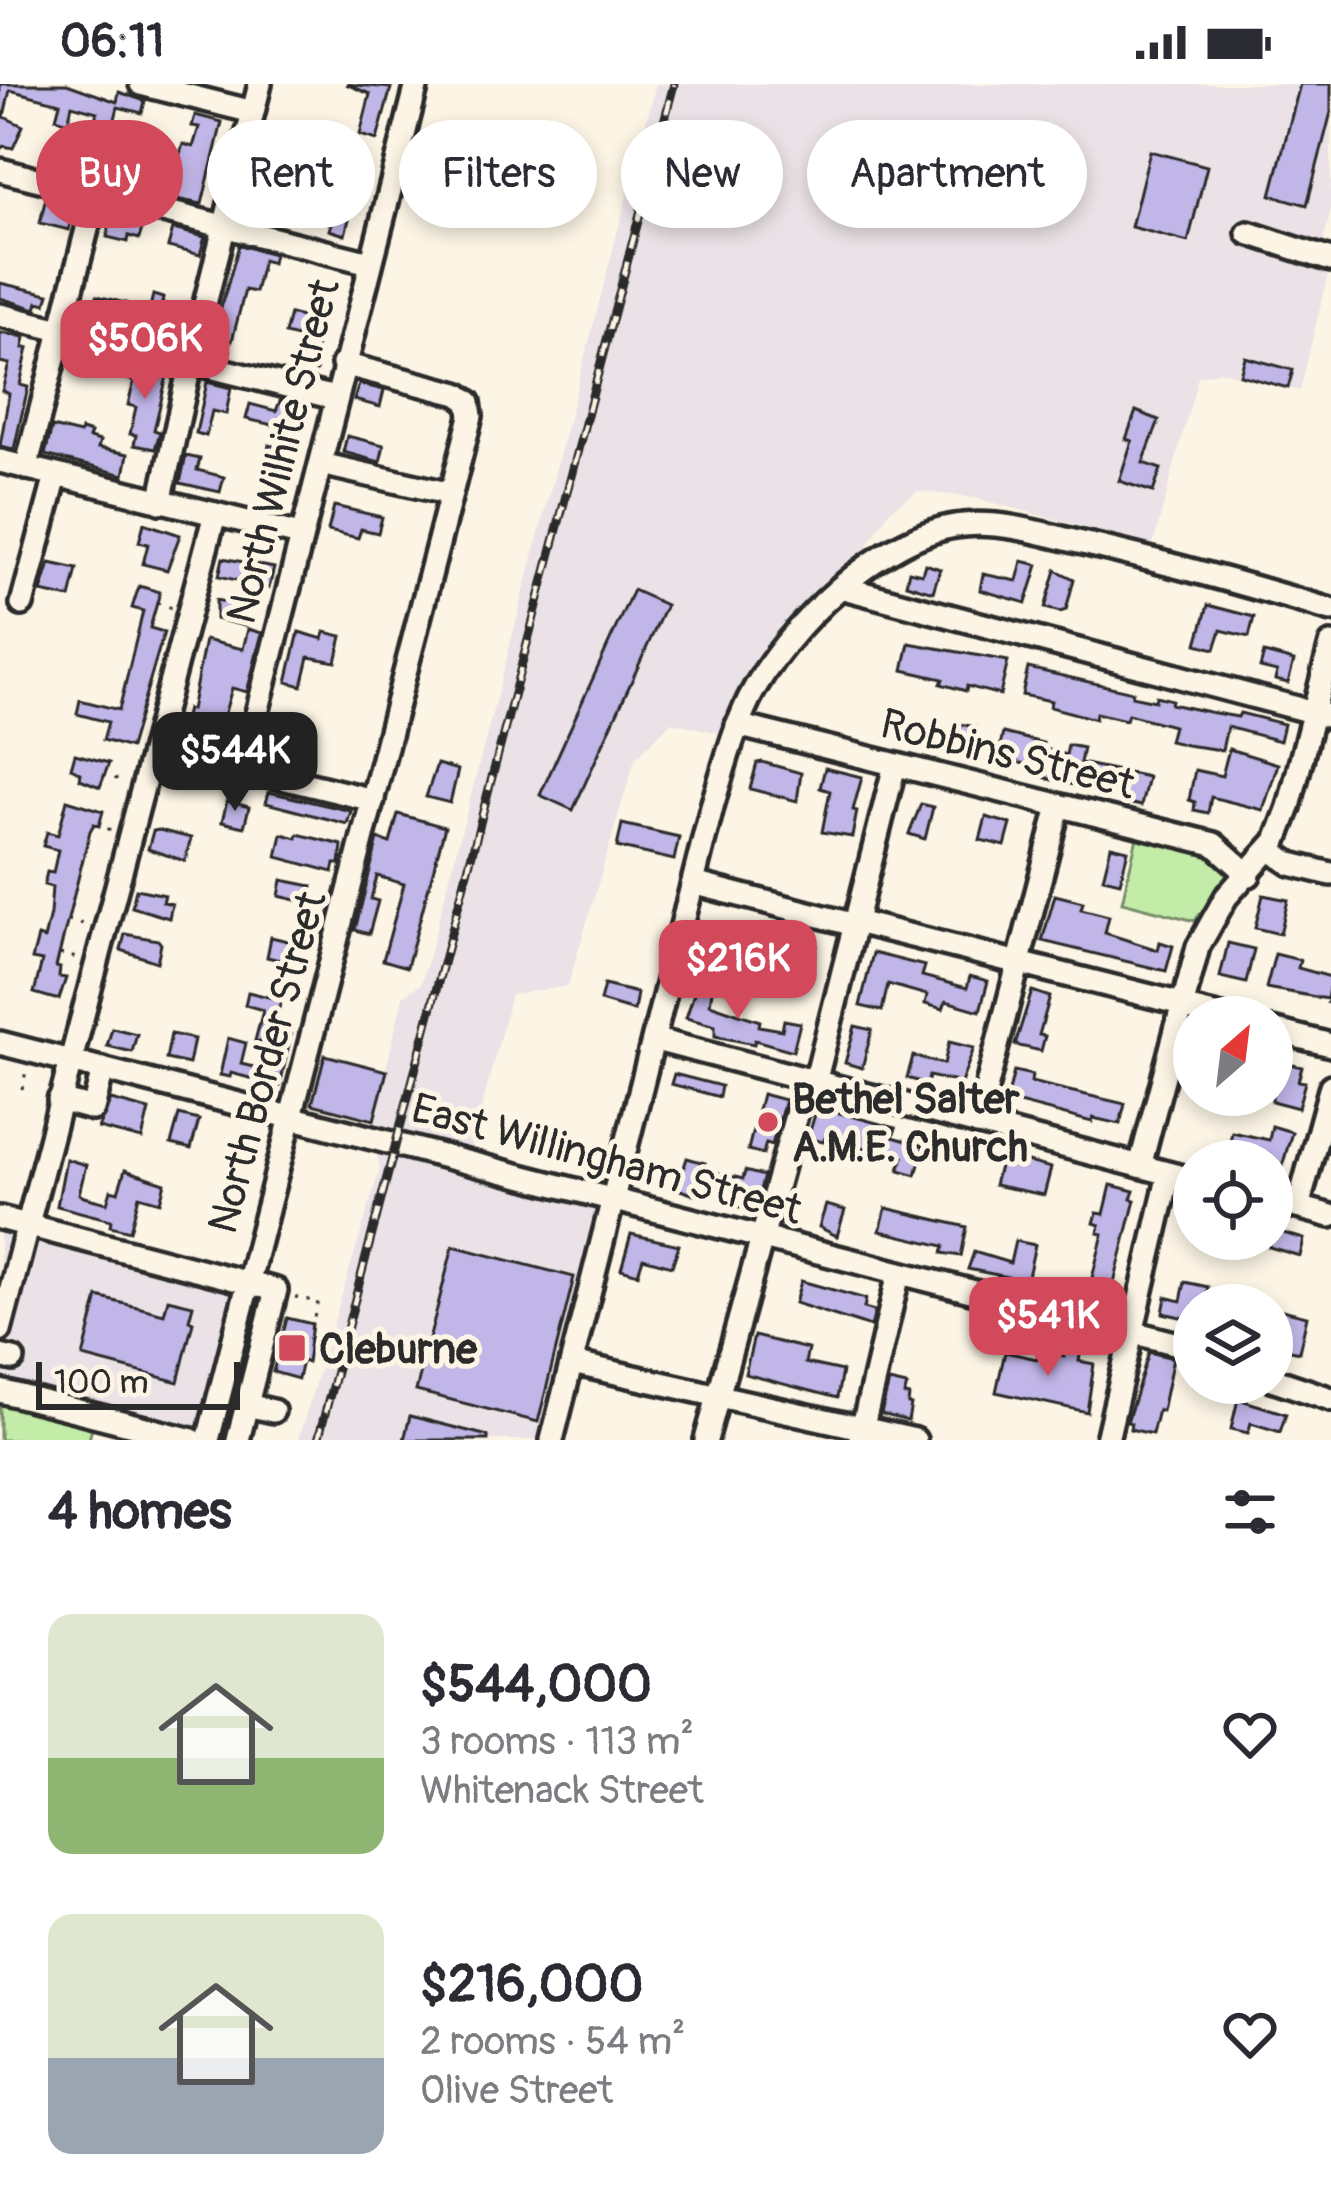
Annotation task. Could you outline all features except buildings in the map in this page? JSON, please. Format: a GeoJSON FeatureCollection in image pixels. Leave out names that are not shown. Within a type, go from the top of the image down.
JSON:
{"type":"FeatureCollection","features":[{"type":"Feature","properties":{"kind":"street"},"geometry":{"type":"LineString","coordinates":[[141,84],[253,112]]}},
{"type":"Feature","properties":{"kind":"street"},"geometry":{"type":"LineString","coordinates":[[251,120],[260,84]]}},
{"type":"Feature","properties":{"kind":"street","name":"North Wilhite Street"},"geometry":{"type":"LineString","coordinates":[[243,768],[417,84]]}},
{"type":"Feature","properties":{"kind":"street"},"geometry":{"type":"LineString","coordinates":[[0,170],[36,179]]}},
{"type":"Feature","properties":{"kind":"street"},"geometry":{"type":"LineString","coordinates":[[26,467],[88,228]]}},
{"type":"Feature","properties":{"kind":"street"},"geometry":{"type":"LineString","coordinates":[[160,502],[225,228]]}},
{"type":"Feature","properties":{"kind":"street"},"geometry":{"type":"LineString","coordinates":[[233,228],[370,263]]}},
{"type":"Feature","properties":{"kind":"street"},"geometry":{"type":"LineString","coordinates":[[1247,233],[1331,260]]}},
{"type":"Feature","properties":{"kind":"street"},"geometry":{"type":"LineString","coordinates":[[0,315],[335,398]]}},
{"type":"Feature","properties":{"kind":"street","name":"North Border Street"},"geometry":{"type":"LineString","coordinates":[[208,1440],[206,1407],[248,1283],[472,409],[458,394],[343,364]]}},
{"type":"Feature","properties":{"kind":"street"},"geometry":{"type":"LineString","coordinates":[[0,461],[299,535]]}},
{"type":"Feature","properties":{"kind":"street"},"geometry":{"type":"LineString","coordinates":[[320,464],[452,494]]}},
{"type":"Feature","properties":{"kind":"street"},"geometry":{"type":"LineString","coordinates":[[22,604],[56,476]]}},
{"type":"Feature","properties":{"kind":"street","name":"North Wilhite Street"},"geometry":{"type":"LineString","coordinates":[[0,1330],[27,1263],[27,1225],[215,514]]}},
{"type":"Feature","properties":{"kind":"street"},"geometry":{"type":"LineString","coordinates":[[553,1440],[737,724],[790,638],[882,557],[923,534],[963,525],[988,524],[1156,561],[1331,610]]}},
{"type":"Feature","properties":{"kind":"street"},"geometry":{"type":"LineString","coordinates":[[844,588],[1322,715]]}},
{"type":"Feature","properties":{"kind":"street"},"geometry":{"type":"LineString","coordinates":[[1185,996],[1207,925],[1270,850],[1289,807],[1322,715],[1331,644]]}},
{"type":"Feature","properties":{"kind":"street","name":"Robbins Street"},"geometry":{"type":"LineString","coordinates":[[737,724],[1214,844],[1249,875]]}},
{"type":"Feature","properties":{"kind":"street"},"geometry":{"type":"LineString","coordinates":[[154,747],[373,800]]}},
{"type":"Feature","properties":{"kind":"street"},"geometry":{"type":"LineString","coordinates":[[706,1440],[802,1090],[818,1071],[895,765]]}},
{"type":"Feature","properties":{"kind":"street"},"geometry":{"type":"LineString","coordinates":[[977,1124],[1059,806]]}},
{"type":"Feature","properties":{"kind":"street"},"geometry":{"type":"LineString","coordinates":[[1270,850],[1291,864],[1331,874]]}},
{"type":"Feature","properties":{"kind":"street"},"geometry":{"type":"LineString","coordinates":[[694,883],[1173,1003]]}},
{"type":"Feature","properties":{"kind":"street"},"geometry":{"type":"LineString","coordinates":[[1293,1035],[1331,1045]]}},
{"type":"Feature","properties":{"kind":"street"},"geometry":{"type":"LineString","coordinates":[[656,1040],[1173,1175]]}},
{"type":"Feature","properties":{"kind":"street"},"geometry":{"type":"LineString","coordinates":[[1140,1166],[1173,1040]]}},
{"type":"Feature","properties":{"kind":"street","name":"East Willingham Street"},"geometry":{"type":"LineString","coordinates":[[0,1042],[1173,1343]]}},
{"type":"Feature","properties":{"kind":"street"},"geometry":{"type":"LineString","coordinates":[[59,1100],[93,1108],[103,1069]]}},
{"type":"Feature","properties":{"kind":"street"},"geometry":{"type":"LineString","coordinates":[[1298,1207],[1331,1086]]}},
{"type":"Feature","properties":{"kind":"street"},"geometry":{"type":"LineString","coordinates":[[1107,1440],[1169,1174]]}},
{"type":"Feature","properties":{"kind":"street"},"geometry":{"type":"LineString","coordinates":[[1293,1206],[1331,1216]]}},
{"type":"Feature","properties":{"kind":"street"},"geometry":{"type":"LineString","coordinates":[[0,1218],[158,1270],[248,1283],[275,1292],[238,1440]]}},
{"type":"Feature","properties":{"kind":"street"},"geometry":{"type":"LineString","coordinates":[[861,1435],[899,1274]]}},
{"type":"Feature","properties":{"kind":"street"},"geometry":{"type":"LineString","coordinates":[[572,1364],[861,1435],[915,1440]]}},
{"type":"Feature","properties":{"kind":"street"},"geometry":{"type":"LineString","coordinates":[[1293,1386],[1331,1399]]}},
{"type":"Feature","properties":{"kind":"street"},"geometry":{"type":"LineString","coordinates":[[0,1391],[191,1440]]}},
{"type":"Feature","properties":{"kind":"street"},"geometry":{"type":"LineString","coordinates":[[247,1405],[273,1412]]}},
{"type":"Feature","properties":{"kind":"path"},"geometry":{"type":"LineString","coordinates":[[103,775],[142,785]]}},
{"type":"Feature","properties":{"kind":"path"},"geometry":{"type":"LineString","coordinates":[[96,825],[128,835]]}},
{"type":"Feature","properties":{"kind":"path"},"geometry":{"type":"LineString","coordinates":[[68,920],[87,925]]}},
{"type":"Feature","properties":{"kind":"path"},"geometry":{"type":"LineString","coordinates":[[60,954],[94,963]]}},
{"type":"Feature","properties":{"kind":"path"},"geometry":{"type":"LineString","coordinates":[[1318,997],[1328,1003]]}},
{"type":"Feature","properties":{"kind":"path"},"geometry":{"type":"LineString","coordinates":[[22,1089],[32,1051]]}},
{"type":"Feature","properties":{"kind":"path"},"geometry":{"type":"LineString","coordinates":[[275,1292],[318,1303],[310,1353],[333,1359]]}},
{"type":"Feature","properties":{"kind":"shaded area"},"geometry":{"type":"Polygon","coordinates":[[[656,84],[1331,84],[1331,210],[1324,239],[1330,266],[1300,391],[1221,371],[1198,377],[1153,545],[975,498],[918,491],[890,510],[856,564],[724,734],[671,722],[635,759],[568,986],[511,995],[464,1175],[592,1208],[599,1216],[541,1440],[298,1440],[380,1169],[372,1129],[403,996],[421,984],[621,218],[621,228],[783,228],[783,120],[647,120],[656,84]]]}},
{"type":"Feature","properties":{"kind":"shaded area"},"geometry":{"type":"Polygon","coordinates":[[[0,1230],[231,1291],[198,1426],[0,1378],[0,1230]]]}},
{"type":"Feature","properties":{"kind":"green space"},"geometry":{"type":"Polygon","coordinates":[[[1138,833],[1213,854],[1231,872],[1195,921],[1122,902],[1138,833]]]}},
{"type":"Feature","properties":{"kind":"green space"},"geometry":{"type":"Polygon","coordinates":[[[0,1404],[92,1427],[89,1440],[0,1440],[0,1404]]]}},
{"type":"Feature","properties":{"kind":"railway"},"geometry":{"type":"LineString","coordinates":[[318,1440],[674,84]]}},
{"type":"Feature","properties":{"kind":"place","name":"Bethel Salter A.M.E. Church"},"geometry":{"type":"Point","coordinates":[768,1122]}},
{"type":"Feature","properties":{"kind":"place","name":"Cleburne"},"geometry":{"type":"Point","coordinates":[292,1348]}}]}
